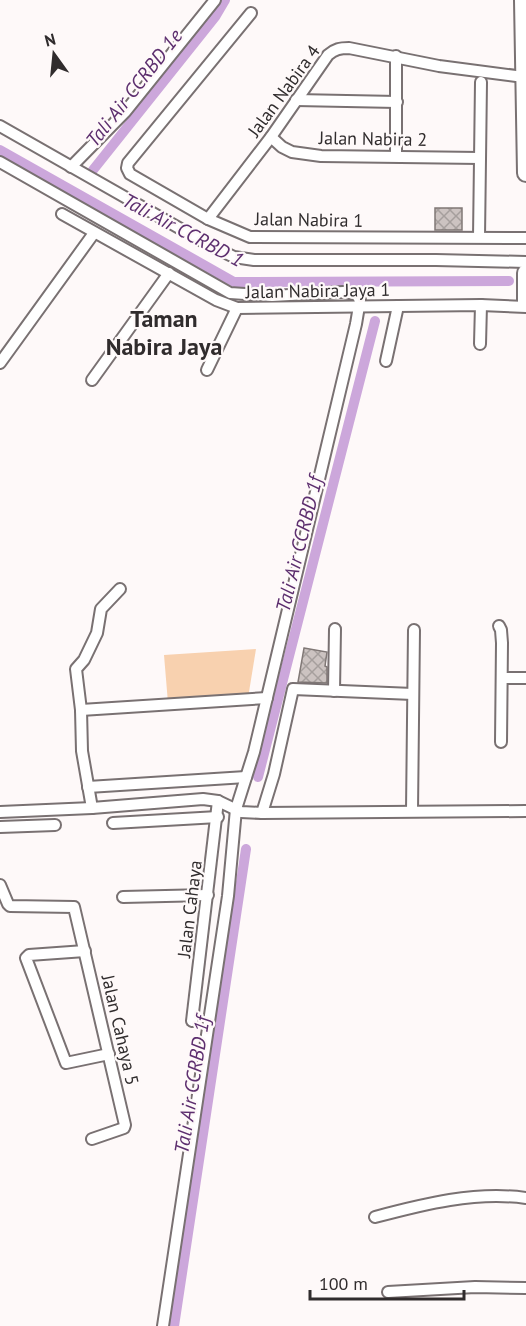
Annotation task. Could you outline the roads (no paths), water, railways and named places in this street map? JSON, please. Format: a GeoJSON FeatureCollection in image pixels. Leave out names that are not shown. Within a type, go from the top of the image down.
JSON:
{"type":"FeatureCollection","features":[{"type":"Feature","properties":{"kind":"main road"},"geometry":{"type":"LineString","coordinates":[[523,0],[526,173]]}},
{"type":"Feature","properties":{"kind":"main road"},"geometry":{"type":"LineString","coordinates":[[526,275],[526,305]]}},
{"type":"Feature","properties":{"kind":"street"},"geometry":{"type":"LineString","coordinates":[[71,167],[125,112],[215,0]]}},
{"type":"Feature","properties":{"kind":"street","name":"Jalan Nabira 1"},"geometry":{"type":"LineString","coordinates":[[251,13],[128,163],[127,168],[130,174],[208,219],[250,237],[526,238]]}},
{"type":"Feature","properties":{"kind":"street","name":"Jalan Nabira 4"},"geometry":{"type":"LineString","coordinates":[[208,219],[271,137],[328,55],[334,50],[349,48],[396,56],[525,87]]}},
{"type":"Feature","properties":{"kind":"street"},"geometry":{"type":"LineString","coordinates":[[396,56],[396,156]]}},
{"type":"Feature","properties":{"kind":"street"},"geometry":{"type":"LineString","coordinates":[[479,237],[481,82]]}},
{"type":"Feature","properties":{"kind":"street"},"geometry":{"type":"LineString","coordinates":[[297,100],[397,102]]}},
{"type":"Feature","properties":{"kind":"street"},"geometry":{"type":"LineString","coordinates":[[0,126],[234,257],[284,262],[436,260],[526,262]]}},
{"type":"Feature","properties":{"kind":"street","name":"Jalan Nabira 2"},"geometry":{"type":"LineString","coordinates":[[271,137],[292,152],[321,156],[480,158]]}},
{"type":"Feature","properties":{"kind":"street"},"geometry":{"type":"LineString","coordinates":[[0,162],[230,293],[272,296],[351,293],[358,296],[359,307],[297,579],[254,752],[236,809],[228,896],[163,1326]]}},
{"type":"Feature","properties":{"kind":"street","name":"Jalan Nabira Jaya 1"},"geometry":{"type":"LineString","coordinates":[[62,214],[226,305],[237,308],[526,305]]}},
{"type":"Feature","properties":{"kind":"street"},"geometry":{"type":"LineString","coordinates":[[0,363],[94,233]]}},
{"type":"Feature","properties":{"kind":"street"},"geometry":{"type":"LineString","coordinates":[[92,380],[168,273]]}},
{"type":"Feature","properties":{"kind":"street"},"geometry":{"type":"LineString","coordinates":[[480,344],[481,305]]}},
{"type":"Feature","properties":{"kind":"street"},"geometry":{"type":"LineString","coordinates":[[386,361],[398,306]]}},
{"type":"Feature","properties":{"kind":"street"},"geometry":{"type":"LineString","coordinates":[[207,370],[237,308]]}},
{"type":"Feature","properties":{"kind":"street"},"geometry":{"type":"LineString","coordinates":[[92,808],[82,751],[81,710],[76,669],[84,660],[97,633],[101,609],[120,589]]}},
{"type":"Feature","properties":{"kind":"street"},"geometry":{"type":"LineString","coordinates":[[499,626],[502,635],[501,742]]}},
{"type":"Feature","properties":{"kind":"street"},"geometry":{"type":"LineString","coordinates":[[334,691],[335,629]]}},
{"type":"Feature","properties":{"kind":"street"},"geometry":{"type":"LineString","coordinates":[[412,810],[414,630]]}},
{"type":"Feature","properties":{"kind":"street"},"geometry":{"type":"LineString","coordinates":[[502,678],[526,678]]}},
{"type":"Feature","properties":{"kind":"street"},"geometry":{"type":"LineString","coordinates":[[262,813],[274,774],[292,692],[296,688],[413,694]]}},
{"type":"Feature","properties":{"kind":"street"},"geometry":{"type":"LineString","coordinates":[[81,710],[267,698]]}},
{"type":"Feature","properties":{"kind":"street"},"geometry":{"type":"LineString","coordinates":[[88,787],[246,777]]}},
{"type":"Feature","properties":{"kind":"street"},"geometry":{"type":"LineString","coordinates":[[0,812],[92,808],[203,799],[218,801],[236,809],[262,813],[412,810],[526,811]]}},
{"type":"Feature","properties":{"kind":"street","name":"Jalan Cahaya"},"geometry":{"type":"LineString","coordinates":[[192,1021],[218,817],[218,801]]}},
{"type":"Feature","properties":{"kind":"street"},"geometry":{"type":"LineString","coordinates":[[113,823],[218,817]]}},
{"type":"Feature","properties":{"kind":"street"},"geometry":{"type":"LineString","coordinates":[[0,827],[55,825]]}},
{"type":"Feature","properties":{"kind":"street","name":"Jalan Cahaya 5"},"geometry":{"type":"LineString","coordinates":[[0,885],[10,906],[74,907],[125,1127],[92,1139]]}},
{"type":"Feature","properties":{"kind":"street"},"geometry":{"type":"LineString","coordinates":[[123,897],[208,895]]}},
{"type":"Feature","properties":{"kind":"street"},"geometry":{"type":"LineString","coordinates":[[84,951],[29,955],[26,958],[66,1063],[109,1054]]}},
{"type":"Feature","properties":{"kind":"street"},"geometry":{"type":"LineString","coordinates":[[375,1217],[466,1197],[526,1198]]}},
{"type":"Feature","properties":{"kind":"street"},"geometry":{"type":"LineString","coordinates":[[388,1292],[483,1286],[526,1288]]}},
{"type":"Feature","properties":{"kind":"waterway","name":"Tali Air CCRBD 1e"},"geometry":{"type":"LineString","coordinates":[[93,170],[215,17],[225,0]]}},
{"type":"Feature","properties":{"kind":"waterway","name":"Tali Air CCRBD 1"},"geometry":{"type":"LineString","coordinates":[[0,150],[234,282],[509,281]]}},
{"type":"Feature","properties":{"kind":"waterway","name":"Tali Air CCRBD 1f"},"geometry":{"type":"LineString","coordinates":[[258,777],[375,321]]}},
{"type":"Feature","properties":{"kind":"waterway","name":"Tali Air CCRBD 1f"},"geometry":{"type":"LineString","coordinates":[[174,1326],[246,849]]}},
{"type":"Feature","properties":{"kind":"district","name":"Taman Nabira Jaya"},"geometry":{"type":"Point","coordinates":[164,333]}}]}
